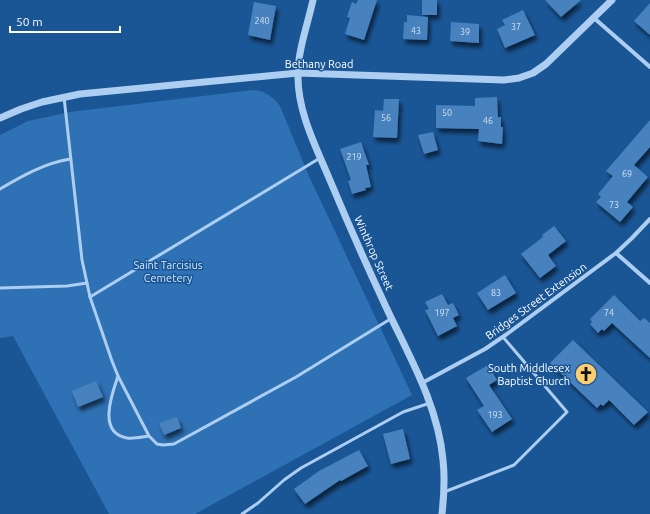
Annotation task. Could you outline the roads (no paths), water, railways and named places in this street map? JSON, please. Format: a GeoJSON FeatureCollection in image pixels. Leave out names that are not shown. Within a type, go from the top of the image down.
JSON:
{"type":"FeatureCollection","features":[{"type":"Feature","properties":{"kind":"street","name":"Winthrop Street"},"geometry":{"type":"LineString","coordinates":[[313,0],[300,56],[298,73],[299,92],[304,113],[321,158],[363,256],[430,403],[440,437],[443,459],[444,492],[442,514]]}},
{"type":"Feature","properties":{"kind":"street","name":"Bethany Road"},"geometry":{"type":"LineString","coordinates":[[0,118],[28,106],[64,97],[298,73],[504,80],[519,78],[533,73],[546,64],[612,0]]}},
{"type":"Feature","properties":{"kind":"street"},"geometry":{"type":"LineString","coordinates":[[594,18],[650,67]]}},
{"type":"Feature","properties":{"kind":"street","name":"Bridges Street Extension"},"geometry":{"type":"LineString","coordinates":[[422,384],[485,349],[503,337],[616,253],[650,219]]}},
{"type":"Feature","properties":{"kind":"street"},"geometry":{"type":"LineString","coordinates":[[616,253],[650,283]]}},
{"type":"Feature","properties":{"kind":"lane"},"geometry":{"type":"LineString","coordinates":[[64,97],[82,260],[90,297],[118,376],[149,436],[157,444],[174,444],[296,377],[392,318]]}},
{"type":"Feature","properties":{"kind":"lane"},"geometry":{"type":"LineString","coordinates":[[90,297],[321,158]]}},
{"type":"Feature","properties":{"kind":"lane"},"geometry":{"type":"LineString","coordinates":[[0,189],[42,167],[58,161],[70,159]]}},
{"type":"Feature","properties":{"kind":"lane"},"geometry":{"type":"LineString","coordinates":[[0,288],[67,286],[87,283]]}},
{"type":"Feature","properties":{"kind":"lane"},"geometry":{"type":"LineString","coordinates":[[444,492],[514,465],[567,412],[503,337]]}},
{"type":"Feature","properties":{"kind":"lane"},"geometry":{"type":"LineString","coordinates":[[118,376],[110,398],[108,413],[113,429],[125,438],[149,436]]}},
{"type":"Feature","properties":{"kind":"lane"},"geometry":{"type":"LineString","coordinates":[[242,514],[301,468],[404,412],[430,403]]}},
{"type":"Feature","properties":{"kind":"place","name":"South Middlesex Baptist Church"},"geometry":{"type":"Point","coordinates":[586,374]}},
{"type":"Feature","properties":{"kind":"park label","name":"Saint Tarcisius Cemetery"},"geometry":{"type":"Point","coordinates":[168,271]}}]}
